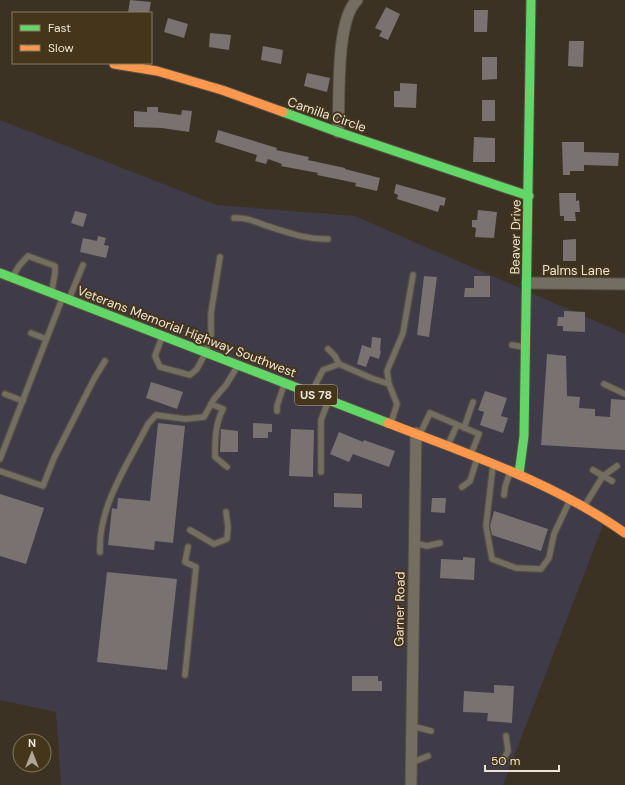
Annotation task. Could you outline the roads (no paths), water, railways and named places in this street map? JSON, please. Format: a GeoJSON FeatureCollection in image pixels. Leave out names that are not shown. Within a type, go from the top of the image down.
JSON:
{"type":"FeatureCollection","features":[{"type":"Feature","properties":{"kind":"street"},"geometry":{"type":"LineString","coordinates":[[338,132],[341,45],[348,14],[353,4],[357,0]]}},
{"type":"Feature","properties":{"kind":"street","name":"Beaver Drive"},"geometry":{"type":"LineString","coordinates":[[515,472],[524,436],[531,0]]}},
{"type":"Feature","properties":{"kind":"street","name":"Camilla Circle"},"geometry":{"type":"LineString","coordinates":[[114,64],[157,71],[222,90],[338,132],[529,196]]}},
{"type":"Feature","properties":{"kind":"street","name":"Veterans Memorial Highway Southwest"},"geometry":{"type":"LineString","coordinates":[[0,272],[515,472],[584,506],[625,533]]}},
{"type":"Feature","properties":{"kind":"street","name":"Palms Lane"},"geometry":{"type":"LineString","coordinates":[[527,283],[625,284]]}},
{"type":"Feature","properties":{"kind":"street","name":"Garner Road"},"geometry":{"type":"LineString","coordinates":[[411,785],[414,543],[418,434]]}},
{"type":"Feature","properties":{"kind":"lane"},"geometry":{"type":"LineString","coordinates":[[234,218],[244,217],[282,231],[316,240],[328,239]]}},
{"type":"Feature","properties":{"kind":"lane"},"geometry":{"type":"LineString","coordinates":[[12,277],[18,266],[28,256],[55,266],[51,292]]}},
{"type":"Feature","properties":{"kind":"lane"},"geometry":{"type":"LineString","coordinates":[[162,335],[155,356],[160,367],[190,375],[197,369],[206,352],[211,335],[211,313],[220,257]]}},
{"type":"Feature","properties":{"kind":"lane"},"geometry":{"type":"LineString","coordinates":[[0,459],[46,340],[84,265]]}},
{"type":"Feature","properties":{"kind":"lane"},"geometry":{"type":"LineString","coordinates":[[391,424],[397,404],[389,384],[386,371],[403,333],[413,275]]}},
{"type":"Feature","properties":{"kind":"lane"},"geometry":{"type":"LineString","coordinates":[[31,333],[46,340]]}},
{"type":"Feature","properties":{"kind":"lane"},"geometry":{"type":"LineString","coordinates":[[512,345],[526,347]]}},
{"type":"Feature","properties":{"kind":"lane"},"geometry":{"type":"LineString","coordinates":[[328,349],[336,356],[339,364]]}},
{"type":"Feature","properties":{"kind":"lane"},"geometry":{"type":"LineString","coordinates":[[0,471],[42,486],[54,458],[94,379],[105,361]]}},
{"type":"Feature","properties":{"kind":"lane"},"geometry":{"type":"LineString","coordinates":[[311,393],[323,370],[339,364],[389,384]]}},
{"type":"Feature","properties":{"kind":"lane"},"geometry":{"type":"LineString","coordinates":[[100,552],[99,538],[110,496],[148,424],[156,415],[185,419],[204,417],[211,404],[226,385],[238,365]]}},
{"type":"Feature","properties":{"kind":"lane"},"geometry":{"type":"LineString","coordinates":[[277,411],[284,382]]}},
{"type":"Feature","properties":{"kind":"lane"},"geometry":{"type":"LineString","coordinates":[[604,384],[625,394]]}},
{"type":"Feature","properties":{"kind":"lane"},"geometry":{"type":"LineString","coordinates":[[5,394],[23,401]]}},
{"type":"Feature","properties":{"kind":"lane"},"geometry":{"type":"LineString","coordinates":[[321,472],[321,420],[329,400]]}},
{"type":"Feature","properties":{"kind":"lane"},"geometry":{"type":"LineString","coordinates":[[464,428],[473,402]]}},
{"type":"Feature","properties":{"kind":"lane"},"geometry":{"type":"LineString","coordinates":[[211,404],[223,409],[218,418],[215,442],[216,457],[227,467]]}},
{"type":"Feature","properties":{"kind":"lane"},"geometry":{"type":"LineString","coordinates":[[418,434],[430,413],[479,434],[470,481],[462,487]]}},
{"type":"Feature","properties":{"kind":"lane"},"geometry":{"type":"LineString","coordinates":[[448,445],[457,425]]}},
{"type":"Feature","properties":{"kind":"lane"},"geometry":{"type":"LineString","coordinates":[[493,463],[486,526],[492,559],[516,568],[541,569],[549,558],[554,534],[571,499]]}},
{"type":"Feature","properties":{"kind":"lane"},"geometry":{"type":"LineString","coordinates":[[584,506],[603,476],[617,466]]}},
{"type":"Feature","properties":{"kind":"lane"},"geometry":{"type":"LineString","coordinates":[[593,470],[612,481]]}},
{"type":"Feature","properties":{"kind":"lane"},"geometry":{"type":"LineString","coordinates":[[504,495],[505,487],[515,472]]}},
{"type":"Feature","properties":{"kind":"lane"},"geometry":{"type":"LineString","coordinates":[[190,530],[214,544],[227,539],[228,527],[226,512]]}},
{"type":"Feature","properties":{"kind":"lane"},"geometry":{"type":"LineString","coordinates":[[414,543],[427,546],[440,543]]}},
{"type":"Feature","properties":{"kind":"lane"},"geometry":{"type":"LineString","coordinates":[[185,675],[196,567],[185,562],[188,547]]}},
{"type":"Feature","properties":{"kind":"lane"},"geometry":{"type":"LineString","coordinates":[[412,726],[431,731]]}},
{"type":"Feature","properties":{"kind":"lane"},"geometry":{"type":"LineString","coordinates":[[503,760],[508,751],[506,736]]}},
{"type":"Feature","properties":{"kind":"lane"},"geometry":{"type":"LineString","coordinates":[[411,763],[428,756]]}}]}
